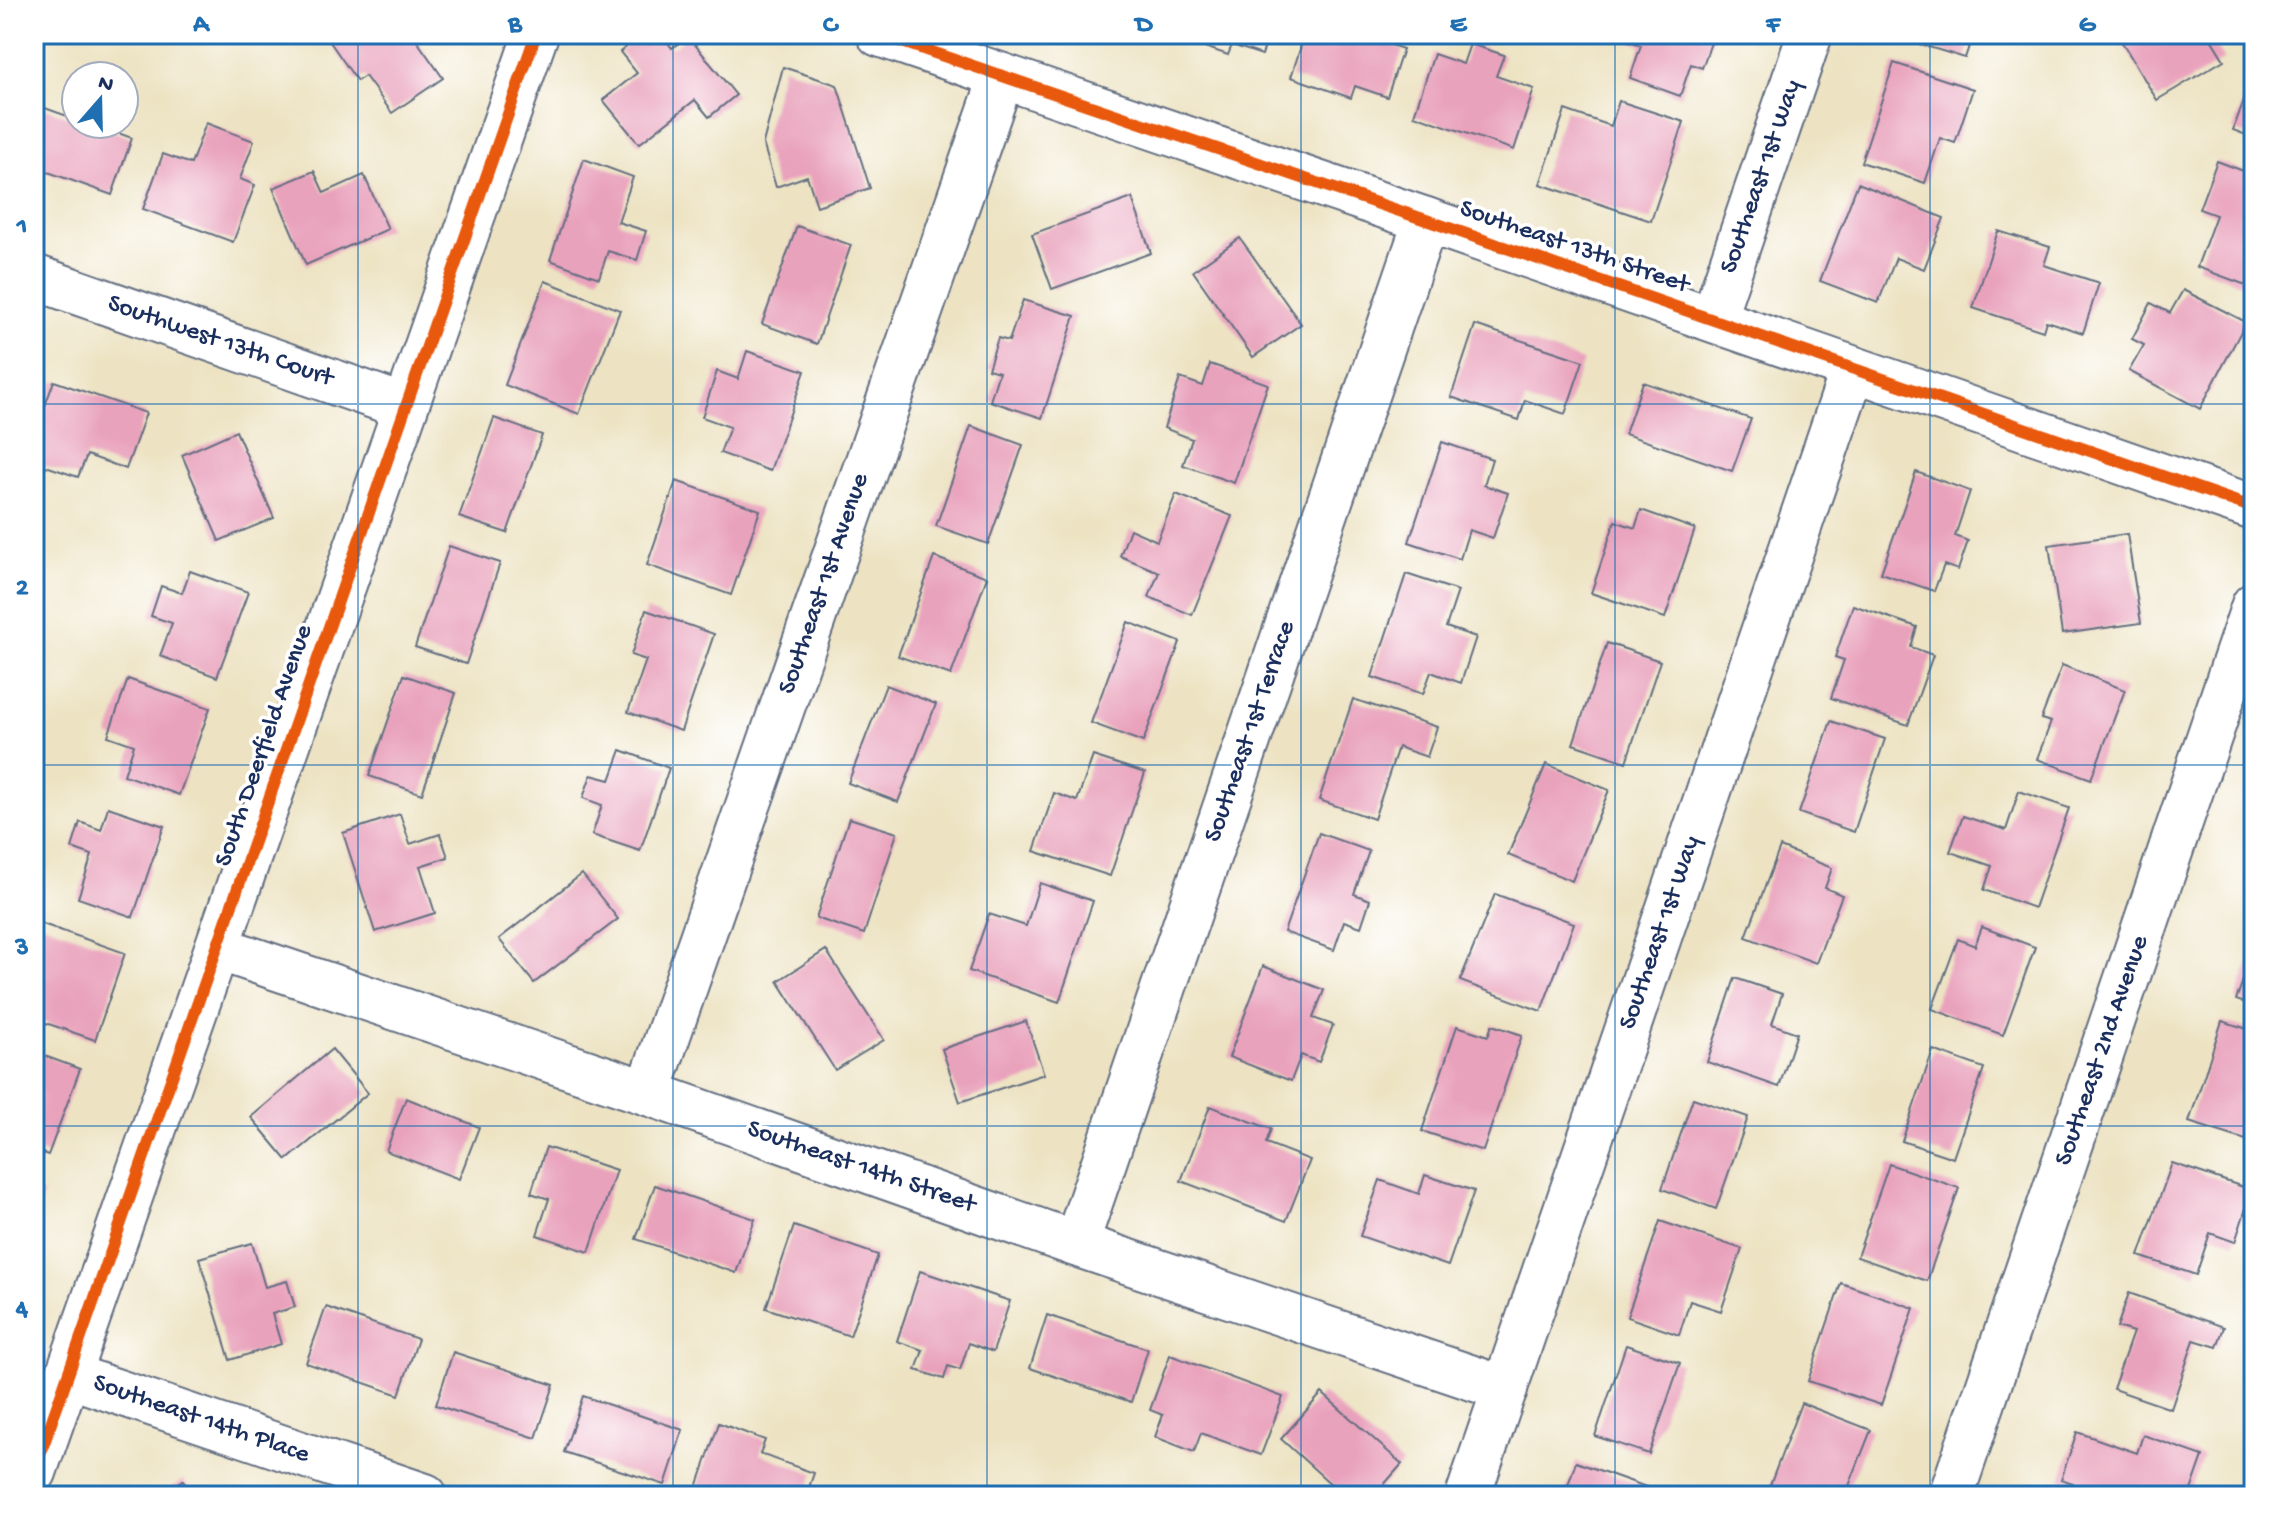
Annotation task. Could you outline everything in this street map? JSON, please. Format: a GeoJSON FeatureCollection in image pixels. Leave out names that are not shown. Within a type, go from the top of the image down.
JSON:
{"type":"FeatureCollection","features":[{"type":"Feature","properties":{"kind":"street","name":"South Deerfield Avenue"},"geometry":{"type":"LineString","coordinates":[[34,1472],[536,34]]}},
{"type":"Feature","properties":{"kind":"street","name":"Southeast 13th Street"},"geometry":{"type":"LineString","coordinates":[[879,34],[1426,220],[2254,508]]}},
{"type":"Feature","properties":{"kind":"street","name":"Southeast 1st Way"},"geometry":{"type":"LineString","coordinates":[[1713,319],[1810,34]]}},
{"type":"Feature","properties":{"kind":"street","name":"Southeast 1st Avenue"},"geometry":{"type":"LineString","coordinates":[[648,1093],[1002,76]]}},
{"type":"Feature","properties":{"kind":"street","name":"Southeast 1st Terrace"},"geometry":{"type":"LineString","coordinates":[[1076,1244],[1426,220]]}},
{"type":"Feature","properties":{"kind":"street","name":"Southwest 13th Court"},"geometry":{"type":"LineString","coordinates":[[34,277],[405,407]]}},
{"type":"Feature","properties":{"kind":"street","name":"Southeast 1st Way"},"geometry":{"type":"LineString","coordinates":[[1468,1496],[1853,369]]}},
{"type":"Feature","properties":{"kind":"street","name":"Southeast 2nd Avenue"},"geometry":{"type":"LineString","coordinates":[[1951,1496],[2254,605]]}},
{"type":"Feature","properties":{"kind":"street","name":"Southeast 14th Street"},"geometry":{"type":"LineString","coordinates":[[218,948],[1505,1389]]}},
{"type":"Feature","properties":{"kind":"street","name":"Southeast 14th Place"},"geometry":{"type":"LineString","coordinates":[[68,1375],[425,1496]]}},
{"type":"Feature","properties":{"kind":"building"},"geometry":{"type":"Polygon","coordinates":[[[334,34],[412,34],[443,78],[392,113],[365,76],[357,81],[328,39],[334,34]]]}},
{"type":"Feature","properties":{"kind":"building"},"geometry":{"type":"Polygon","coordinates":[[[642,34],[661,34],[672,48],[688,36],[736,95],[709,117],[695,100],[639,144],[603,100],[637,73],[620,52],[642,34]]]}},
{"type":"Feature","properties":{"kind":"building"},"geometry":{"type":"Polygon","coordinates":[[[1167,34],[1269,34],[1262,55],[1232,45],[1228,55],[1167,34]]]}},
{"type":"Feature","properties":{"kind":"building"},"geometry":{"type":"Polygon","coordinates":[[[1305,34],[1375,34],[1373,39],[1403,49],[1387,97],[1355,86],[1351,98],[1291,77],[1305,34]]]}},
{"type":"Feature","properties":{"kind":"building"},"geometry":{"type":"Polygon","coordinates":[[[1620,34],[1714,34],[1702,68],[1691,64],[1680,96],[1630,78],[1641,45],[1619,37],[1620,34]]]}},
{"type":"Feature","properties":{"kind":"building"},"geometry":{"type":"Polygon","coordinates":[[[1908,34],[1973,34],[1965,58],[1906,40],[1908,34]]]}},
{"type":"Feature","properties":{"kind":"building"},"geometry":{"type":"Polygon","coordinates":[[[2117,34],[2208,34],[2224,60],[2157,100],[2117,34]]]}},
{"type":"Feature","properties":{"kind":"building"},"geometry":{"type":"Polygon","coordinates":[[[1470,44],[1504,55],[1496,76],[1534,89],[1514,150],[1414,115],[1434,54],[1463,64],[1470,44]]]}},
{"type":"Feature","properties":{"kind":"building"},"geometry":{"type":"Polygon","coordinates":[[[1894,63],[1973,89],[1955,143],[1940,138],[1925,183],[1861,162],[1894,63]]]}},
{"type":"Feature","properties":{"kind":"building"},"geometry":{"type":"Polygon","coordinates":[[[783,67],[837,85],[870,188],[817,206],[807,176],[776,187],[763,143],[783,67]]]}},
{"type":"Feature","properties":{"kind":"building"},"geometry":{"type":"Polygon","coordinates":[[[2254,73],[2254,138],[2233,130],[2254,73]]]}},
{"type":"Feature","properties":{"kind":"building"},"geometry":{"type":"Polygon","coordinates":[[[1619,101],[1684,122],[1651,221],[1540,184],[1565,110],[1611,126],[1619,101]]]}},
{"type":"Feature","properties":{"kind":"building"},"geometry":{"type":"Polygon","coordinates":[[[45,108],[60,113],[60,140],[131,140],[112,195],[34,167],[34,139],[45,108]]]}},
{"type":"Feature","properties":{"kind":"building"},"geometry":{"type":"Polygon","coordinates":[[[206,123],[254,141],[240,179],[255,185],[233,242],[143,209],[163,154],[191,164],[206,123]]]}},
{"type":"Feature","properties":{"kind":"building"},"geometry":{"type":"Polygon","coordinates":[[[584,159],[633,177],[618,222],[646,231],[637,260],[608,251],[599,278],[550,260],[584,159]]]}},
{"type":"Feature","properties":{"kind":"building"},"geometry":{"type":"Polygon","coordinates":[[[2217,161],[2254,175],[2254,288],[2197,267],[2216,215],[2199,209],[2217,161]]]}},
{"type":"Feature","properties":{"kind":"building"},"geometry":{"type":"Polygon","coordinates":[[[314,171],[324,193],[364,175],[388,229],[306,265],[273,188],[314,171]]]}},
{"type":"Feature","properties":{"kind":"building"},"geometry":{"type":"Polygon","coordinates":[[[1858,183],[1944,218],[1924,269],[1896,258],[1878,303],[1820,281],[1858,183]]]}},
{"type":"Feature","properties":{"kind":"building"},"geometry":{"type":"Polygon","coordinates":[[[1132,198],[1151,253],[1052,289],[1032,234],[1132,198]]]}},
{"type":"Feature","properties":{"kind":"building"},"geometry":{"type":"Polygon","coordinates":[[[797,226],[851,245],[817,344],[762,324],[797,226]]]}},
{"type":"Feature","properties":{"kind":"building"},"geometry":{"type":"Polygon","coordinates":[[[1998,231],[2050,247],[2044,265],[2099,283],[2083,333],[2046,321],[2043,331],[1973,308],[1998,231]]]}},
{"type":"Feature","properties":{"kind":"building"},"geometry":{"type":"Polygon","coordinates":[[[1240,238],[1301,324],[1253,357],[1193,271],[1240,238]]]}},
{"type":"Feature","properties":{"kind":"building"},"geometry":{"type":"Polygon","coordinates":[[[545,281],[620,310],[579,414],[505,385],[545,281]]]}},
{"type":"Feature","properties":{"kind":"building"},"geometry":{"type":"Polygon","coordinates":[[[2183,290],[2246,322],[2200,409],[2129,371],[2144,345],[2132,339],[2151,303],[2170,313],[2183,290]]]}},
{"type":"Feature","properties":{"kind":"building"},"geometry":{"type":"Polygon","coordinates":[[[1023,300],[1075,316],[1042,418],[990,401],[999,372],[988,369],[998,338],[1009,341],[1023,300]]]}},
{"type":"Feature","properties":{"kind":"building"},"geometry":{"type":"Polygon","coordinates":[[[1475,325],[1583,361],[1565,414],[1525,400],[1519,420],[1451,397],[1475,325]]]}},
{"type":"Feature","properties":{"kind":"building"},"geometry":{"type":"Polygon","coordinates":[[[747,351],[805,371],[770,471],[720,453],[730,427],[702,417],[717,371],[738,379],[747,351]]]}},
{"type":"Feature","properties":{"kind":"building"},"geometry":{"type":"Polygon","coordinates":[[[1210,364],[1268,384],[1234,483],[1183,465],[1192,439],[1164,428],[1180,378],[1203,386],[1210,364]]]}},
{"type":"Feature","properties":{"kind":"building"},"geometry":{"type":"Polygon","coordinates":[[[54,381],[146,413],[126,469],[87,455],[78,477],[34,462],[34,436],[54,381]]]}},
{"type":"Feature","properties":{"kind":"building"},"geometry":{"type":"Polygon","coordinates":[[[1643,382],[1751,419],[1732,471],[1625,434],[1643,382]]]}},
{"type":"Feature","properties":{"kind":"building"},"geometry":{"type":"Polygon","coordinates":[[[494,418],[542,435],[507,533],[459,517],[494,418]]]}},
{"type":"Feature","properties":{"kind":"building"},"geometry":{"type":"Polygon","coordinates":[[[971,426],[1023,445],[988,544],[936,526],[971,426]]]}},
{"type":"Feature","properties":{"kind":"building"},"geometry":{"type":"Polygon","coordinates":[[[236,431],[274,518],[219,541],[182,455],[236,431]]]}},
{"type":"Feature","properties":{"kind":"building"},"geometry":{"type":"Polygon","coordinates":[[[1442,442],[1492,459],[1484,485],[1508,493],[1493,538],[1469,530],[1460,559],[1409,542],[1442,442]]]}},
{"type":"Feature","properties":{"kind":"building"},"geometry":{"type":"Polygon","coordinates":[[[1916,472],[1970,491],[1955,536],[1968,541],[1958,570],[1944,565],[1934,591],[1881,573],[1916,472]]]}},
{"type":"Feature","properties":{"kind":"building"},"geometry":{"type":"Polygon","coordinates":[[[676,481],[760,510],[731,595],[647,565],[676,481]]]}},
{"type":"Feature","properties":{"kind":"building"},"geometry":{"type":"Polygon","coordinates":[[[1176,494],[1232,516],[1192,615],[1149,597],[1159,572],[1120,556],[1130,529],[1157,541],[1176,494]]]}},
{"type":"Feature","properties":{"kind":"building"},"geometry":{"type":"Polygon","coordinates":[[[1641,510],[1695,529],[1665,618],[1591,593],[1615,521],[1635,528],[1641,510]]]}},
{"type":"Feature","properties":{"kind":"building"},"geometry":{"type":"Polygon","coordinates":[[[2127,534],[2141,623],[2062,634],[2049,545],[2127,534]]]}},
{"type":"Feature","properties":{"kind":"building"},"geometry":{"type":"Polygon","coordinates":[[[449,546],[500,563],[466,664],[415,647],[449,546]]]}},
{"type":"Feature","properties":{"kind":"building"},"geometry":{"type":"Polygon","coordinates":[[[934,557],[987,577],[951,675],[898,656],[934,557]]]}},
{"type":"Feature","properties":{"kind":"building"},"geometry":{"type":"Polygon","coordinates":[[[190,571],[248,592],[217,677],[160,656],[172,623],[151,616],[161,586],[182,593],[190,571]]]}},
{"type":"Feature","properties":{"kind":"building"},"geometry":{"type":"Polygon","coordinates":[[[1406,574],[1458,591],[1446,627],[1476,637],[1461,683],[1431,672],[1423,694],[1372,677],[1406,574]]]}},
{"type":"Feature","properties":{"kind":"building"},"geometry":{"type":"Polygon","coordinates":[[[1853,605],[1917,627],[1911,647],[1933,655],[1908,725],[1831,698],[1844,660],[1835,657],[1853,605]]]}},
{"type":"Feature","properties":{"kind":"building"},"geometry":{"type":"Polygon","coordinates":[[[646,610],[714,634],[681,731],[628,712],[646,660],[631,655],[646,610]]]}},
{"type":"Feature","properties":{"kind":"building"},"geometry":{"type":"Polygon","coordinates":[[[1128,622],[1180,642],[1143,742],[1091,723],[1128,622]]]}},
{"type":"Feature","properties":{"kind":"building"},"geometry":{"type":"Polygon","coordinates":[[[1607,643],[1660,661],[1626,762],[1573,744],[1607,643]]]}},
{"type":"Feature","properties":{"kind":"building"},"geometry":{"type":"Polygon","coordinates":[[[2062,665],[2125,690],[2091,779],[2037,759],[2051,722],[2041,719],[2062,665]]]}},
{"type":"Feature","properties":{"kind":"building"},"geometry":{"type":"Polygon","coordinates":[[[404,675],[456,693],[422,794],[369,776],[404,675]]]}},
{"type":"Feature","properties":{"kind":"building"},"geometry":{"type":"Polygon","coordinates":[[[128,679],[210,708],[179,795],[124,775],[134,745],[108,736],[128,679]]]}},
{"type":"Feature","properties":{"kind":"building"},"geometry":{"type":"Polygon","coordinates":[[[886,685],[936,704],[898,802],[848,783],[886,685]]]}},
{"type":"Feature","properties":{"kind":"building"},"geometry":{"type":"Polygon","coordinates":[[[1353,699],[1437,727],[1427,757],[1398,747],[1374,819],[1319,800],[1353,699]]]}},
{"type":"Feature","properties":{"kind":"building"},"geometry":{"type":"Polygon","coordinates":[[[1831,721],[1885,739],[1854,832],[1799,813],[1831,721]]]}},
{"type":"Feature","properties":{"kind":"building"},"geometry":{"type":"Polygon","coordinates":[[[621,750],[669,768],[640,851],[592,835],[602,805],[583,798],[591,775],[610,780],[621,750]]]}},
{"type":"Feature","properties":{"kind":"building"},"geometry":{"type":"Polygon","coordinates":[[[1093,756],[1145,773],[1110,876],[1034,851],[1054,793],[1077,801],[1093,756]]]}},
{"type":"Feature","properties":{"kind":"building"},"geometry":{"type":"Polygon","coordinates":[[[1546,764],[1609,790],[1572,881],[1508,855],[1546,764]]]}},
{"type":"Feature","properties":{"kind":"building"},"geometry":{"type":"Polygon","coordinates":[[[2019,791],[2069,808],[2034,908],[1984,890],[1992,866],[1950,852],[1963,816],[2006,830],[2019,791]]]}},
{"type":"Feature","properties":{"kind":"building"},"geometry":{"type":"Polygon","coordinates":[[[108,807],[164,826],[133,917],[78,898],[92,855],[72,848],[80,822],[101,830],[108,807]]]}},
{"type":"Feature","properties":{"kind":"building"},"geometry":{"type":"Polygon","coordinates":[[[400,814],[410,844],[440,834],[448,857],[420,866],[435,913],[375,932],[343,833],[400,814]]]}},
{"type":"Feature","properties":{"kind":"building"},"geometry":{"type":"Polygon","coordinates":[[[849,818],[897,833],[864,934],[816,918],[849,818]]]}},
{"type":"Feature","properties":{"kind":"building"},"geometry":{"type":"Polygon","coordinates":[[[1319,833],[1369,851],[1354,894],[1370,900],[1361,927],[1344,921],[1334,950],[1284,932],[1319,833]]]}},
{"type":"Feature","properties":{"kind":"building"},"geometry":{"type":"Polygon","coordinates":[[[1780,847],[1832,868],[1825,888],[1842,895],[1816,963],[1746,937],[1780,847]]]}},
{"type":"Feature","properties":{"kind":"building"},"geometry":{"type":"Polygon","coordinates":[[[582,874],[618,919],[534,983],[499,939],[582,874]]]}},
{"type":"Feature","properties":{"kind":"building"},"geometry":{"type":"Polygon","coordinates":[[[1040,883],[1093,901],[1059,1002],[969,971],[989,914],[1026,926],[1040,883]]]}},
{"type":"Feature","properties":{"kind":"building"},"geometry":{"type":"Polygon","coordinates":[[[1495,894],[1574,923],[1541,1011],[1460,981],[1495,894]]]}},
{"type":"Feature","properties":{"kind":"building"},"geometry":{"type":"Polygon","coordinates":[[[37,922],[125,953],[95,1040],[34,1019],[34,931],[37,922]]]}},
{"type":"Feature","properties":{"kind":"building"},"geometry":{"type":"Polygon","coordinates":[[[1982,927],[2035,947],[2003,1035],[1932,1009],[1958,939],[1975,946],[1982,927]]]}},
{"type":"Feature","properties":{"kind":"building"},"geometry":{"type":"Polygon","coordinates":[[[826,950],[884,1040],[835,1070],[778,981],[826,950]]]}},
{"type":"Feature","properties":{"kind":"building"},"geometry":{"type":"Polygon","coordinates":[[[2254,950],[2254,1006],[2236,1000],[2254,950]]]}},
{"type":"Feature","properties":{"kind":"building"},"geometry":{"type":"Polygon","coordinates":[[[1263,966],[1324,990],[1313,1018],[1333,1025],[1319,1062],[1301,1055],[1291,1081],[1229,1057],[1263,966]]]}},
{"type":"Feature","properties":{"kind":"building"},"geometry":{"type":"Polygon","coordinates":[[[1735,978],[1782,994],[1772,1024],[1797,1033],[1779,1087],[1707,1062],[1735,978]]]}},
{"type":"Feature","properties":{"kind":"building"},"geometry":{"type":"Polygon","coordinates":[[[1026,1021],[1044,1074],[960,1102],[942,1049],[1026,1021]]]}},
{"type":"Feature","properties":{"kind":"building"},"geometry":{"type":"Polygon","coordinates":[[[2222,1021],[2254,1031],[2254,1126],[2249,1141],[2189,1122],[2222,1021]]]}},
{"type":"Feature","properties":{"kind":"building"},"geometry":{"type":"Polygon","coordinates":[[[1492,1025],[1522,1035],[1483,1151],[1422,1131],[1457,1026],[1488,1036],[1492,1025]]]}},
{"type":"Feature","properties":{"kind":"building"},"geometry":{"type":"Polygon","coordinates":[[[332,1049],[368,1093],[287,1160],[251,1117],[332,1049]]]}},
{"type":"Feature","properties":{"kind":"building"},"geometry":{"type":"Polygon","coordinates":[[[1933,1050],[1984,1068],[1953,1158],[1902,1141],[1933,1050]]]}},
{"type":"Feature","properties":{"kind":"building"},"geometry":{"type":"Polygon","coordinates":[[[34,1052],[80,1069],[48,1155],[34,1150],[34,1052]]]}},
{"type":"Feature","properties":{"kind":"building"},"geometry":{"type":"Polygon","coordinates":[[[406,1098],[479,1127],[459,1179],[386,1151],[406,1098]]]}},
{"type":"Feature","properties":{"kind":"building"},"geometry":{"type":"Polygon","coordinates":[[[1693,1098],[1748,1117],[1716,1209],[1662,1189],[1693,1098]]]}},
{"type":"Feature","properties":{"kind":"building"},"geometry":{"type":"Polygon","coordinates":[[[1210,1106],[1271,1129],[1266,1143],[1310,1160],[1286,1221],[1181,1181],[1210,1106]]]}},
{"type":"Feature","properties":{"kind":"building"},"geometry":{"type":"Polygon","coordinates":[[[546,1147],[616,1170],[589,1252],[537,1235],[549,1199],[531,1193],[546,1147]]]}},
{"type":"Feature","properties":{"kind":"building"},"geometry":{"type":"Polygon","coordinates":[[[2172,1163],[2252,1190],[2235,1242],[2210,1233],[2196,1275],[2139,1256],[2172,1163]]]}},
{"type":"Feature","properties":{"kind":"building"},"geometry":{"type":"Polygon","coordinates":[[[1889,1164],[1959,1188],[1927,1281],[1857,1257],[1889,1164]]]}},
{"type":"Feature","properties":{"kind":"building"},"geometry":{"type":"Polygon","coordinates":[[[1425,1175],[1474,1191],[1448,1266],[1360,1236],[1380,1180],[1419,1194],[1425,1175]]]}},
{"type":"Feature","properties":{"kind":"building"},"geometry":{"type":"Polygon","coordinates":[[[655,1185],[755,1219],[736,1273],[636,1239],[655,1185]]]}},
{"type":"Feature","properties":{"kind":"building"},"geometry":{"type":"Polygon","coordinates":[[[34,1191],[43,1194],[35,1219],[34,1219],[34,1191]]]}},
{"type":"Feature","properties":{"kind":"building"},"geometry":{"type":"Polygon","coordinates":[[[1660,1221],[1742,1249],[1721,1311],[1690,1301],[1679,1335],[1627,1317],[1660,1221]]]}},
{"type":"Feature","properties":{"kind":"building"},"geometry":{"type":"Polygon","coordinates":[[[794,1226],[878,1255],[850,1336],[766,1308],[794,1226]]]}},
{"type":"Feature","properties":{"kind":"building"},"geometry":{"type":"Polygon","coordinates":[[[252,1243],[265,1287],[287,1281],[295,1307],[272,1314],[281,1344],[230,1360],[199,1258],[252,1243]]]}},
{"type":"Feature","properties":{"kind":"building"},"geometry":{"type":"Polygon","coordinates":[[[920,1271],[1010,1301],[993,1352],[969,1343],[960,1370],[948,1366],[944,1379],[916,1370],[923,1350],[897,1341],[920,1271]]]}},
{"type":"Feature","properties":{"kind":"building"},"geometry":{"type":"Polygon","coordinates":[[[1841,1283],[1914,1308],[1881,1405],[1808,1381],[1841,1283]]]}},
{"type":"Feature","properties":{"kind":"building"},"geometry":{"type":"Polygon","coordinates":[[[2129,1293],[2224,1327],[2217,1347],[2194,1340],[2171,1409],[2113,1389],[2133,1332],[2117,1327],[2129,1293]]]}},
{"type":"Feature","properties":{"kind":"building"},"geometry":{"type":"Polygon","coordinates":[[[326,1307],[418,1339],[399,1395],[306,1363],[326,1307]]]}},
{"type":"Feature","properties":{"kind":"building"},"geometry":{"type":"Polygon","coordinates":[[[1047,1315],[1148,1349],[1131,1402],[1030,1368],[1047,1315]]]}},
{"type":"Feature","properties":{"kind":"building"},"geometry":{"type":"Polygon","coordinates":[[[1626,1345],[1680,1363],[1649,1454],[1595,1436],[1626,1345]]]}},
{"type":"Feature","properties":{"kind":"building"},"geometry":{"type":"Polygon","coordinates":[[[453,1352],[554,1385],[536,1438],[436,1405],[453,1352]]]}},
{"type":"Feature","properties":{"kind":"building"},"geometry":{"type":"Polygon","coordinates":[[[1170,1355],[1283,1397],[1261,1455],[1201,1433],[1194,1452],[1155,1437],[1163,1415],[1150,1410],[1170,1355]]]}},
{"type":"Feature","properties":{"kind":"building"},"geometry":{"type":"Polygon","coordinates":[[[1322,1393],[1402,1464],[1374,1496],[1344,1496],[1281,1439],[1322,1393]]]}},
{"type":"Feature","properties":{"kind":"building"},"geometry":{"type":"Polygon","coordinates":[[[583,1396],[683,1430],[665,1485],[564,1452],[583,1396]]]}},
{"type":"Feature","properties":{"kind":"building"},"geometry":{"type":"Polygon","coordinates":[[[1801,1403],[1871,1430],[1845,1496],[1766,1496],[1801,1403]]]}},
{"type":"Feature","properties":{"kind":"building"},"geometry":{"type":"Polygon","coordinates":[[[719,1423],[765,1440],[760,1454],[814,1473],[806,1496],[704,1496],[695,1493],[719,1423]]]}},
{"type":"Feature","properties":{"kind":"building"},"geometry":{"type":"Polygon","coordinates":[[[2077,1432],[2137,1453],[2143,1435],[2203,1456],[2189,1496],[2068,1496],[2073,1483],[2061,1479],[2077,1432]]]}},
{"type":"Feature","properties":{"kind":"building"},"geometry":{"type":"Polygon","coordinates":[[[1576,1462],[1649,1488],[1647,1496],[1564,1496],[1576,1462]]]}},
{"type":"Feature","properties":{"kind":"building"},"geometry":{"type":"Polygon","coordinates":[[[183,1480],[195,1496],[161,1496],[183,1480]]]}},
{"type":"Feature","properties":{"kind":"cycle path"},"geometry":{"type":"LineString","coordinates":[[34,1472],[536,34]]}},
{"type":"Feature","properties":{"kind":"cycle path"},"geometry":{"type":"LineString","coordinates":[[879,34],[1426,220],[2254,508]]}}]}
